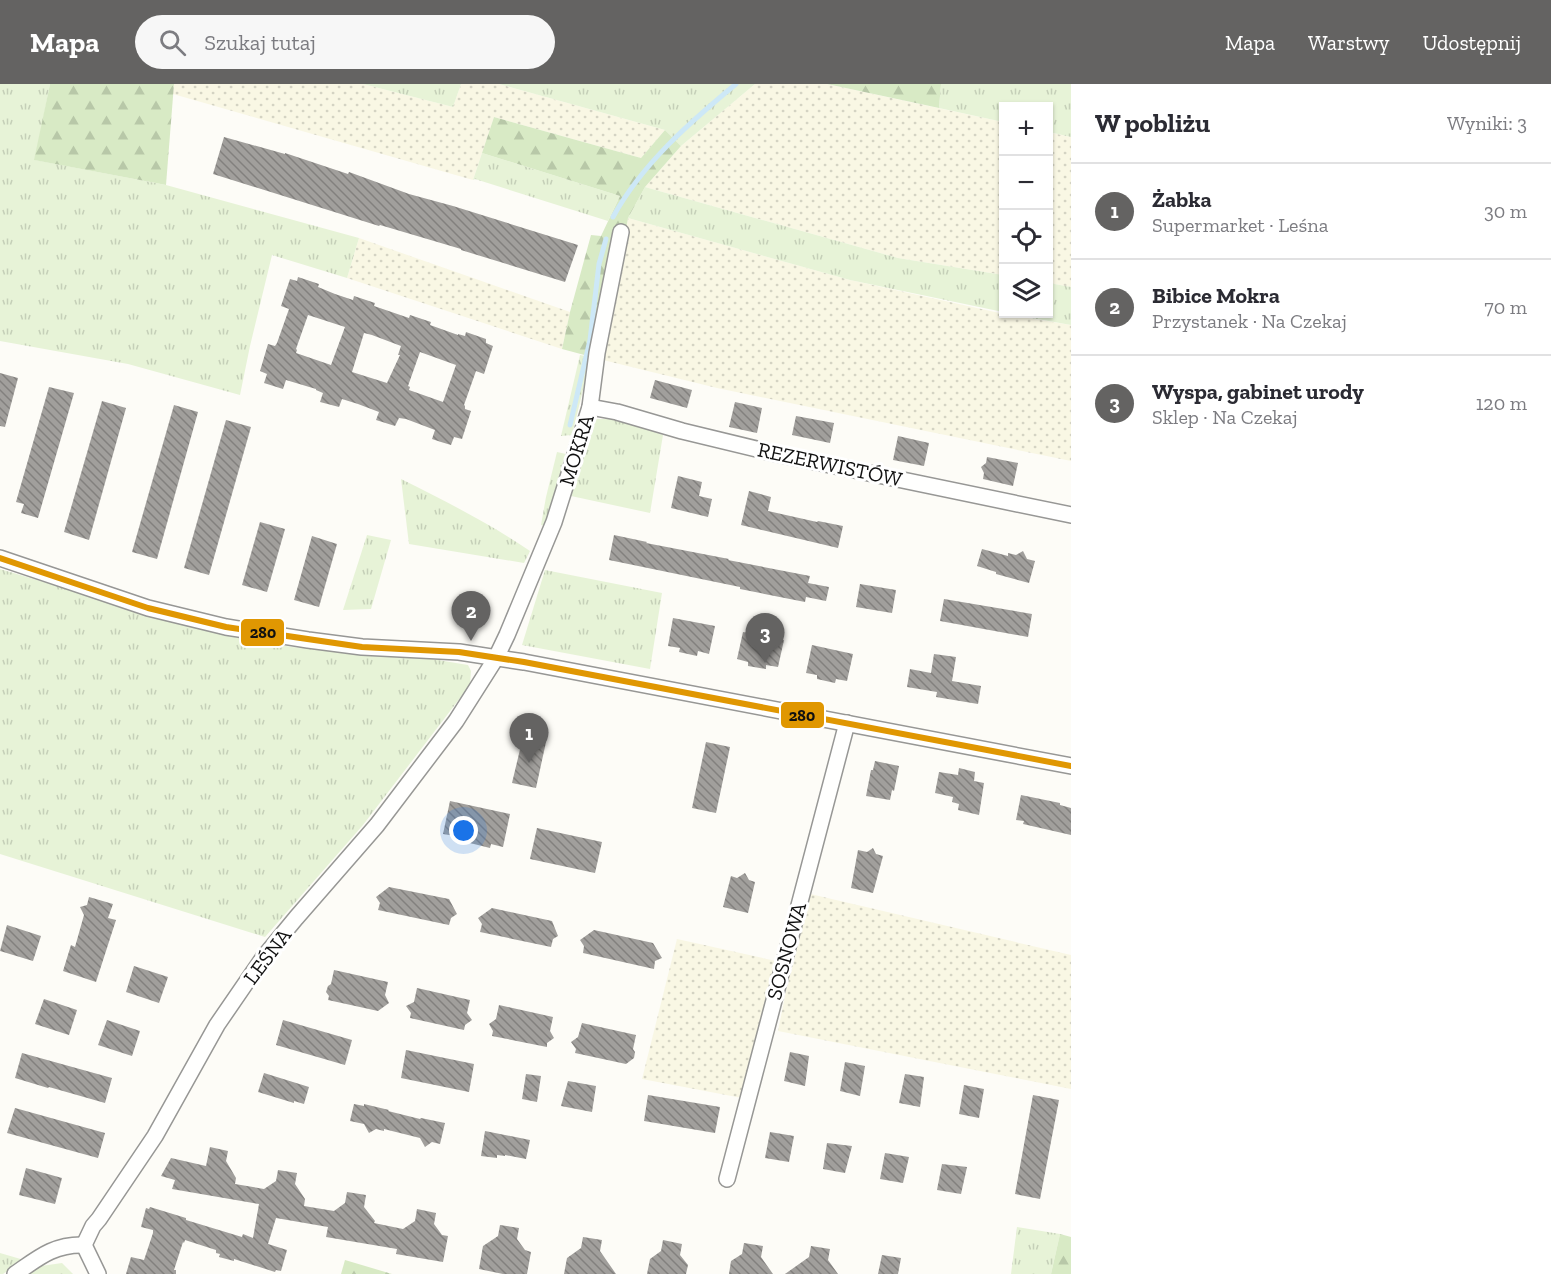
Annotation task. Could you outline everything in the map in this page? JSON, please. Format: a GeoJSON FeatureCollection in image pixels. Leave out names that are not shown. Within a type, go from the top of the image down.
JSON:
{"type":"FeatureCollection","features":[{"type":"Feature","properties":{"kind":"street","name":"MOKRA"},"geometry":{"type":"LineString","coordinates":[[496,658],[554,522],[590,407],[597,353],[621,232]]}},
{"type":"Feature","properties":{"kind":"street","name":"REZERWISTÓW"},"geometry":{"type":"LineString","coordinates":[[590,407],[777,453],[1071,515]]}},
{"type":"Feature","properties":{"kind":"street"},"geometry":{"type":"LineString","coordinates":[[0,558],[148,608],[226,627],[362,647],[459,652],[496,658],[1071,766]]}},
{"type":"Feature","properties":{"kind":"street","name":"LEŚNA"},"geometry":{"type":"LineString","coordinates":[[84,1245],[93,1226],[155,1136],[217,1025],[263,958],[377,825],[456,721],[496,658]]}},
{"type":"Feature","properties":{"kind":"street","name":"SOSNOWA"},"geometry":{"type":"LineString","coordinates":[[726,1179],[847,723]]}},
{"type":"Feature","properties":{"kind":"street"},"geometry":{"type":"LineString","coordinates":[[15,1274],[43,1254],[71,1245],[84,1245],[98,1274]]}},
{"type":"Feature","properties":{"kind":"shaded area"},"geometry":{"type":"Polygon","coordinates":[[[174,84],[363,84],[453,107],[461,84],[499,84],[665,130],[641,158],[494,117],[473,180],[173,94],[174,84]]]}},
{"type":"Feature","properties":{"kind":"shaded area"},"geometry":{"type":"Polygon","coordinates":[[[755,84],[827,84],[999,121],[999,274],[898,258],[645,187],[681,146],[755,84]]]}},
{"type":"Feature","properties":{"kind":"shaded area"},"geometry":{"type":"Polygon","coordinates":[[[1053,133],[1071,137],[1071,287],[1053,284],[1053,133]]]}},
{"type":"Feature","properties":{"kind":"shaded area"},"geometry":{"type":"Polygon","coordinates":[[[628,218],[850,280],[999,313],[999,318],[1028,318],[1071,325],[1071,461],[717,388],[603,360],[628,218]]]}},
{"type":"Feature","properties":{"kind":"shaded area"},"geometry":{"type":"Polygon","coordinates":[[[359,238],[570,312],[562,349],[347,278],[359,238]]]}},
{"type":"Feature","properties":{"kind":"shaded area"},"geometry":{"type":"Polygon","coordinates":[[[806,893],[1071,955],[1071,1089],[778,1031],[806,893]]]}},
{"type":"Feature","properties":{"kind":"shaded area"},"geometry":{"type":"Polygon","coordinates":[[[677,939],[776,961],[742,1098],[642,1079],[677,939]]]}},
{"type":"Feature","properties":{"kind":"green space"},"geometry":{"type":"Polygon","coordinates":[[[0,84],[50,84],[35,160],[166,185],[359,238],[347,278],[272,255],[240,395],[128,364],[0,341],[0,84]]]}},
{"type":"Feature","properties":{"kind":"green space"},"geometry":{"type":"Polygon","coordinates":[[[50,84],[174,84],[166,185],[34,160],[50,84]]]}},
{"type":"Feature","properties":{"kind":"green space"},"geometry":{"type":"Polygon","coordinates":[[[363,84],[461,84],[453,107],[363,84]]]}},
{"type":"Feature","properties":{"kind":"green space"},"geometry":{"type":"Polygon","coordinates":[[[499,84],[755,84],[681,146],[665,130],[499,84]]]}},
{"type":"Feature","properties":{"kind":"green space"},"geometry":{"type":"Polygon","coordinates":[[[827,84],[941,84],[939,108],[827,84]]]}},
{"type":"Feature","properties":{"kind":"green space"},"geometry":{"type":"Polygon","coordinates":[[[941,84],[1071,84],[1071,137],[1053,133],[1053,102],[999,102],[999,121],[939,108],[941,84]]]}},
{"type":"Feature","properties":{"kind":"green space"},"geometry":{"type":"Polygon","coordinates":[[[494,117],[641,158],[665,130],[681,146],[645,187],[628,218],[603,360],[562,349],[591,235],[601,236],[620,196],[482,153],[494,117]]]}},
{"type":"Feature","properties":{"kind":"green space"},"geometry":{"type":"Polygon","coordinates":[[[482,153],[620,196],[608,221],[473,180],[482,153]]]}},
{"type":"Feature","properties":{"kind":"green space"},"geometry":{"type":"Polygon","coordinates":[[[645,187],[898,258],[999,274],[999,311],[850,280],[628,218],[645,187]]]}},
{"type":"Feature","properties":{"kind":"green space"},"geometry":{"type":"Polygon","coordinates":[[[1053,284],[1071,287],[1071,325],[1032,318],[1053,318],[1053,284]]]}},
{"type":"Feature","properties":{"kind":"green space"},"geometry":{"type":"Polygon","coordinates":[[[580,355],[591,357],[572,435],[561,436],[580,355]]]}},
{"type":"Feature","properties":{"kind":"green space"},"geometry":{"type":"Polygon","coordinates":[[[595,419],[618,419],[663,435],[650,513],[571,496],[595,419]]]}},
{"type":"Feature","properties":{"kind":"green space"},"geometry":{"type":"Polygon","coordinates":[[[557,452],[566,454],[546,526],[541,525],[557,452]]]}},
{"type":"Feature","properties":{"kind":"green space"},"geometry":{"type":"Polygon","coordinates":[[[401,479],[483,522],[530,551],[524,563],[409,544],[401,479]]]}},
{"type":"Feature","properties":{"kind":"green space"},"geometry":{"type":"Polygon","coordinates":[[[367,535],[391,540],[371,609],[343,610],[367,535]]]}},
{"type":"Feature","properties":{"kind":"green space"},"geometry":{"type":"Polygon","coordinates":[[[0,569],[223,635],[292,647],[426,658],[468,665],[471,671],[470,685],[363,825],[265,937],[0,854],[0,569]]]}},
{"type":"Feature","properties":{"kind":"green space"},"geometry":{"type":"Polygon","coordinates":[[[545,570],[662,593],[650,669],[522,645],[545,570]]]}},
{"type":"Feature","properties":{"kind":"green space"},"geometry":{"type":"Polygon","coordinates":[[[1017,1227],[1060,1234],[1051,1274],[1011,1274],[1017,1227]]]}},
{"type":"Feature","properties":{"kind":"green space"},"geometry":{"type":"Polygon","coordinates":[[[1060,1234],[1071,1237],[1071,1274],[1051,1274],[1060,1234]]]}},
{"type":"Feature","properties":{"kind":"green space"},"geometry":{"type":"Polygon","coordinates":[[[0,1253],[24,1260],[0,1274],[0,1253]]]}},
{"type":"Feature","properties":{"kind":"green space"},"geometry":{"type":"Polygon","coordinates":[[[345,1260],[392,1274],[341,1274],[345,1260]]]}},
{"type":"Feature","properties":{"kind":"green space"},"geometry":{"type":"Polygon","coordinates":[[[62,1263],[73,1274],[25,1274],[34,1267],[62,1263]]]}},
{"type":"Feature","properties":{"kind":"building"},"geometry":{"type":"Polygon","coordinates":[[[224,137],[285,153],[348,174],[349,172],[409,194],[578,245],[565,282],[213,174],[224,137]]]}},
{"type":"Feature","properties":{"kind":"building"},"geometry":{"type":"Polygon","coordinates":[[[298,277],[319,284],[318,287],[335,294],[353,300],[354,296],[375,303],[374,306],[409,318],[410,315],[431,322],[430,325],[458,335],[465,336],[466,332],[486,339],[486,343],[493,346],[484,374],[476,371],[464,405],[465,409],[471,411],[462,439],[454,437],[451,445],[432,439],[435,430],[406,419],[399,418],[395,426],[376,420],[379,412],[358,404],[342,399],[339,407],[320,402],[323,393],[286,380],[283,389],[264,383],[267,374],[260,371],[268,344],[275,346],[277,343],[289,309],[281,306],[290,279],[297,281],[298,277]],[[308,315],[296,353],[331,365],[345,327],[308,315]],[[364,333],[352,372],[387,383],[400,355],[398,355],[401,346],[364,333]],[[420,352],[408,386],[409,390],[443,402],[456,365],[420,352]]]}},
{"type":"Feature","properties":{"kind":"building"},"geometry":{"type":"Polygon","coordinates":[[[0,373],[18,378],[5,427],[0,426],[0,373]]]}},
{"type":"Feature","properties":{"kind":"building"},"geometry":{"type":"Polygon","coordinates":[[[655,380],[692,390],[687,408],[650,398],[655,380]]]}},
{"type":"Feature","properties":{"kind":"building"},"geometry":{"type":"Polygon","coordinates":[[[49,387],[74,393],[38,518],[21,513],[24,504],[16,502],[49,387]]]}},
{"type":"Feature","properties":{"kind":"building"},"geometry":{"type":"Polygon","coordinates":[[[102,401],[126,408],[89,540],[64,532],[102,401]]]}},
{"type":"Feature","properties":{"kind":"building"},"geometry":{"type":"Polygon","coordinates":[[[735,402],[762,408],[757,433],[729,427],[735,402]]]}},
{"type":"Feature","properties":{"kind":"building"},"geometry":{"type":"Polygon","coordinates":[[[174,405],[198,412],[157,559],[132,552],[174,405]]]}},
{"type":"Feature","properties":{"kind":"building"},"geometry":{"type":"Polygon","coordinates":[[[796,416],[834,423],[830,443],[792,435],[796,416]]]}},
{"type":"Feature","properties":{"kind":"building"},"geometry":{"type":"Polygon","coordinates":[[[226,420],[251,427],[209,575],[184,568],[226,420]]]}},
{"type":"Feature","properties":{"kind":"building"},"geometry":{"type":"Polygon","coordinates":[[[898,436],[929,443],[924,466],[893,460],[898,436]]]}},
{"type":"Feature","properties":{"kind":"building"},"geometry":{"type":"Polygon","coordinates":[[[987,457],[1018,463],[1013,486],[983,479],[984,473],[981,467],[986,463],[987,457]]]}},
{"type":"Feature","properties":{"kind":"building"},"geometry":{"type":"Polygon","coordinates":[[[678,476],[702,482],[699,496],[712,499],[708,517],[671,508],[678,476]]]}},
{"type":"Feature","properties":{"kind":"building"},"geometry":{"type":"Polygon","coordinates":[[[749,491],[771,497],[768,511],[843,526],[838,548],[741,525],[749,491]]]}},
{"type":"Feature","properties":{"kind":"building"},"geometry":{"type":"Polygon","coordinates":[[[260,522],[285,529],[267,592],[242,585],[260,522]]]}},
{"type":"Feature","properties":{"kind":"building"},"geometry":{"type":"Polygon","coordinates":[[[614,535],[810,576],[808,583],[829,587],[826,601],[806,597],[805,602],[609,560],[614,535]]]}},
{"type":"Feature","properties":{"kind":"building"},"geometry":{"type":"Polygon","coordinates":[[[312,536],[337,544],[319,607],[294,600],[312,536]]]}},
{"type":"Feature","properties":{"kind":"building"},"geometry":{"type":"Polygon","coordinates":[[[982,549],[1008,556],[1008,553],[1016,555],[1023,551],[1027,559],[1035,561],[1029,583],[977,566],[982,549]]]}},
{"type":"Feature","properties":{"kind":"building"},"geometry":{"type":"Polygon","coordinates":[[[860,584],[896,590],[892,613],[856,607],[860,584]]]}},
{"type":"Feature","properties":{"kind":"building"},"geometry":{"type":"Polygon","coordinates":[[[944,599],[1032,614],[1028,637],[940,621],[944,599]]]}},
{"type":"Feature","properties":{"kind":"building"},"geometry":{"type":"Polygon","coordinates":[[[673,618],[715,626],[709,654],[698,651],[697,656],[679,652],[680,648],[668,646],[673,618]]]}},
{"type":"Feature","properties":{"kind":"building"},"geometry":{"type":"Polygon","coordinates":[[[743,632],[784,640],[778,667],[766,665],[766,669],[748,666],[748,662],[737,659],[743,632]]]}},
{"type":"Feature","properties":{"kind":"building"},"geometry":{"type":"Polygon","coordinates":[[[812,645],[853,654],[847,681],[836,679],[835,683],[817,679],[817,675],[806,673],[812,645]]]}},
{"type":"Feature","properties":{"kind":"building"},"geometry":{"type":"Polygon","coordinates":[[[934,654],[956,657],[952,681],[981,686],[978,704],[936,697],[937,692],[907,687],[910,669],[931,673],[934,654]]]}},
{"type":"Feature","properties":{"kind":"building"},"geometry":{"type":"Polygon","coordinates":[[[523,737],[546,742],[536,788],[512,783],[523,737]]]}},
{"type":"Feature","properties":{"kind":"building"},"geometry":{"type":"Polygon","coordinates":[[[706,742],[730,747],[716,813],[692,808],[706,742]]]}},
{"type":"Feature","properties":{"kind":"building"},"geometry":{"type":"Polygon","coordinates":[[[875,761],[899,766],[890,800],[866,796],[875,761]]]}},
{"type":"Feature","properties":{"kind":"building"},"geometry":{"type":"Polygon","coordinates":[[[959,768],[975,772],[974,781],[984,783],[979,815],[958,810],[959,804],[952,802],[953,797],[935,793],[939,772],[958,775],[959,768]]]}},
{"type":"Feature","properties":{"kind":"building"},"geometry":{"type":"Polygon","coordinates":[[[1021,795],[1060,803],[1060,805],[1071,808],[1071,835],[1023,824],[1024,821],[1016,820],[1021,795]]]}},
{"type":"Feature","properties":{"kind":"building"},"geometry":{"type":"Polygon","coordinates":[[[450,801],[510,814],[503,847],[491,844],[490,848],[443,834],[450,801]]]}},
{"type":"Feature","properties":{"kind":"building"},"geometry":{"type":"Polygon","coordinates":[[[537,828],[602,842],[595,873],[530,859],[537,828]]]}},
{"type":"Feature","properties":{"kind":"building"},"geometry":{"type":"Polygon","coordinates":[[[873,848],[876,854],[883,856],[873,893],[851,888],[858,850],[867,852],[873,848]]]}},
{"type":"Feature","properties":{"kind":"building"},"geometry":{"type":"Polygon","coordinates":[[[745,873],[749,880],[755,882],[748,913],[723,907],[731,876],[737,878],[745,873]]]}},
{"type":"Feature","properties":{"kind":"building"},"geometry":{"type":"Polygon","coordinates":[[[389,887],[449,899],[457,914],[451,918],[449,925],[378,910],[380,903],[376,897],[389,887]]]}},
{"type":"Feature","properties":{"kind":"building"},"geometry":{"type":"Polygon","coordinates":[[[89,897],[113,904],[108,918],[116,920],[96,982],[63,971],[71,945],[75,947],[84,915],[80,907],[87,905],[89,897]]]}},
{"type":"Feature","properties":{"kind":"building"},"geometry":{"type":"Polygon","coordinates":[[[492,908],[552,921],[558,936],[553,939],[551,947],[480,932],[482,924],[478,918],[492,908]]]}},
{"type":"Feature","properties":{"kind":"building"},"geometry":{"type":"Polygon","coordinates":[[[7,925],[41,936],[33,961],[0,951],[7,925]]]}},
{"type":"Feature","properties":{"kind":"building"},"geometry":{"type":"Polygon","coordinates":[[[594,930],[653,943],[662,958],[655,961],[654,969],[583,953],[584,946],[580,940],[594,930]]]}},
{"type":"Feature","properties":{"kind":"building"},"geometry":{"type":"Polygon","coordinates":[[[134,966],[168,977],[159,1003],[126,992],[134,966]]]}},
{"type":"Feature","properties":{"kind":"building"},"geometry":{"type":"Polygon","coordinates":[[[334,970],[388,982],[385,995],[389,1003],[378,1011],[328,1000],[329,996],[326,992],[331,984],[334,970]]]}},
{"type":"Feature","properties":{"kind":"building"},"geometry":{"type":"Polygon","coordinates":[[[417,988],[470,1000],[467,1013],[472,1020],[465,1025],[464,1030],[410,1018],[411,1013],[406,1006],[414,1002],[417,988]]]}},
{"type":"Feature","properties":{"kind":"building"},"geometry":{"type":"Polygon","coordinates":[[[44,999],[77,1010],[69,1035],[35,1024],[44,999]]]}},
{"type":"Feature","properties":{"kind":"building"},"geometry":{"type":"Polygon","coordinates":[[[499,1005],[553,1017],[550,1031],[554,1038],[547,1043],[547,1047],[492,1036],[493,1031],[489,1024],[496,1019],[499,1005]]]}},
{"type":"Feature","properties":{"kind":"building"},"geometry":{"type":"Polygon","coordinates":[[[107,1020],[140,1031],[132,1056],[98,1045],[107,1020]]]}},
{"type":"Feature","properties":{"kind":"building"},"geometry":{"type":"Polygon","coordinates":[[[283,1020],[352,1040],[345,1065],[276,1045],[283,1020]]]}},
{"type":"Feature","properties":{"kind":"building"},"geometry":{"type":"Polygon","coordinates":[[[582,1023],[636,1035],[634,1058],[626,1064],[575,1053],[576,1049],[571,1042],[578,1037],[582,1023]]]}},
{"type":"Feature","properties":{"kind":"building"},"geometry":{"type":"Polygon","coordinates":[[[406,1050],[474,1064],[469,1092],[401,1078],[406,1050]]]}},
{"type":"Feature","properties":{"kind":"building"},"geometry":{"type":"Polygon","coordinates":[[[790,1052],[809,1056],[805,1086],[784,1081],[790,1052]]]}},
{"type":"Feature","properties":{"kind":"building"},"geometry":{"type":"Polygon","coordinates":[[[22,1053],[112,1078],[105,1103],[15,1078],[22,1053]]]}},
{"type":"Feature","properties":{"kind":"building"},"geometry":{"type":"Polygon","coordinates":[[[845,1062],[865,1066],[860,1096],[840,1091],[845,1062]]]}},
{"type":"Feature","properties":{"kind":"building"},"geometry":{"type":"Polygon","coordinates":[[[264,1073],[309,1087],[304,1104],[258,1092],[264,1073]]]}},
{"type":"Feature","properties":{"kind":"building"},"geometry":{"type":"Polygon","coordinates":[[[526,1074],[541,1076],[537,1102],[522,1099],[526,1074]]]}},
{"type":"Feature","properties":{"kind":"building"},"geometry":{"type":"Polygon","coordinates":[[[905,1074],[924,1077],[920,1107],[899,1103],[905,1074]]]}},
{"type":"Feature","properties":{"kind":"building"},"geometry":{"type":"Polygon","coordinates":[[[568,1081],[596,1086],[592,1112],[561,1106],[568,1081]]]}},
{"type":"Feature","properties":{"kind":"building"},"geometry":{"type":"Polygon","coordinates":[[[964,1085],[984,1089],[979,1118],[959,1114],[964,1085]]]}},
{"type":"Feature","properties":{"kind":"building"},"geometry":{"type":"Polygon","coordinates":[[[648,1095],[720,1107],[715,1133],[644,1121],[648,1095]]]}},
{"type":"Feature","properties":{"kind":"building"},"geometry":{"type":"Polygon","coordinates":[[[1033,1095],[1059,1100],[1040,1199],[1015,1194],[1033,1095]]]}},
{"type":"Feature","properties":{"kind":"building"},"geometry":{"type":"Polygon","coordinates":[[[354,1104],[364,1106],[364,1104],[420,1119],[445,1123],[440,1144],[432,1142],[425,1147],[420,1138],[384,1129],[384,1131],[376,1129],[369,1133],[364,1124],[350,1121],[354,1104]]]}},
{"type":"Feature","properties":{"kind":"building"},"geometry":{"type":"Polygon","coordinates":[[[15,1108],[105,1133],[98,1158],[7,1133],[15,1108]]]}},
{"type":"Feature","properties":{"kind":"building"},"geometry":{"type":"Polygon","coordinates":[[[485,1131],[530,1140],[526,1159],[505,1155],[497,1155],[497,1158],[481,1156],[485,1131]]]}},
{"type":"Feature","properties":{"kind":"building"},"geometry":{"type":"Polygon","coordinates":[[[770,1132],[794,1136],[789,1162],[765,1158],[770,1132]]]}},
{"type":"Feature","properties":{"kind":"building"},"geometry":{"type":"Polygon","coordinates":[[[827,1143],[852,1146],[845,1173],[823,1169],[827,1143]]]}},
{"type":"Feature","properties":{"kind":"building"},"geometry":{"type":"Polygon","coordinates":[[[210,1147],[228,1151],[226,1161],[236,1178],[235,1184],[264,1189],[276,1181],[278,1170],[297,1173],[295,1184],[305,1199],[304,1206],[334,1211],[345,1203],[347,1192],[366,1195],[364,1207],[375,1221],[374,1223],[403,1229],[415,1221],[417,1209],[436,1213],[434,1224],[442,1235],[448,1236],[443,1262],[396,1254],[397,1249],[326,1237],[328,1227],[276,1218],[268,1244],[287,1250],[281,1271],[276,1270],[275,1272],[234,1259],[234,1261],[219,1257],[220,1254],[216,1253],[216,1250],[185,1240],[174,1270],[176,1274],[126,1274],[131,1257],[144,1260],[153,1233],[153,1230],[141,1227],[146,1208],[150,1207],[242,1237],[243,1234],[253,1238],[259,1204],[172,1189],[175,1180],[161,1176],[171,1158],[206,1166],[210,1147]]]}},
{"type":"Feature","properties":{"kind":"building"},"geometry":{"type":"Polygon","coordinates":[[[885,1153],[909,1157],[903,1183],[880,1179],[885,1153]]]}},
{"type":"Feature","properties":{"kind":"building"},"geometry":{"type":"Polygon","coordinates":[[[942,1164],[967,1167],[961,1194],[937,1190],[942,1164]]]}},
{"type":"Feature","properties":{"kind":"building"},"geometry":{"type":"Polygon","coordinates":[[[26,1168],[62,1178],[55,1204],[19,1195],[26,1168]]]}},
{"type":"Feature","properties":{"kind":"building"},"geometry":{"type":"Polygon","coordinates":[[[500,1225],[519,1228],[517,1239],[525,1250],[531,1252],[527,1274],[503,1274],[479,1269],[483,1246],[498,1236],[500,1225]]]}},
{"type":"Feature","properties":{"kind":"building"},"geometry":{"type":"Polygon","coordinates":[[[583,1237],[602,1240],[600,1251],[616,1274],[564,1274],[567,1258],[581,1248],[583,1237]]]}},
{"type":"Feature","properties":{"kind":"building"},"geometry":{"type":"Polygon","coordinates":[[[663,1240],[682,1244],[680,1255],[688,1265],[686,1274],[647,1274],[650,1259],[661,1251],[663,1240]]]}},
{"type":"Feature","properties":{"kind":"building"},"geometry":{"type":"Polygon","coordinates":[[[744,1243],[763,1246],[761,1257],[773,1274],[729,1274],[731,1261],[742,1254],[744,1243]]]}},
{"type":"Feature","properties":{"kind":"building"},"geometry":{"type":"Polygon","coordinates":[[[811,1246],[830,1249],[828,1260],[838,1274],[785,1274],[809,1257],[811,1246]]]}},
{"type":"Feature","properties":{"kind":"building"},"geometry":{"type":"Polygon","coordinates":[[[882,1255],[901,1258],[898,1274],[878,1274],[882,1255]]]}},
{"type":"Feature","properties":{"kind":"waterway"},"geometry":{"type":"LineString","coordinates":[[613,217],[638,179],[668,145],[736,84]]}},
{"type":"Feature","properties":{"kind":"waterway"},"geometry":{"type":"LineString","coordinates":[[570,425],[590,340],[599,264],[606,239]]}},
{"type":"Feature","properties":{"kind":"transit line","name":"280"},"geometry":{"type":"LineString","coordinates":[[0,558],[148,608],[226,627],[362,647],[459,652],[524,662],[1071,766]]}},
{"type":"Feature","properties":{"kind":"place","name":"Bibice Mokra"},"geometry":{"type":"Point","coordinates":[471,641]}},
{"type":"Feature","properties":{"kind":"place","name":"Wyspa, gabinet urody"},"geometry":{"type":"Point","coordinates":[765,663]}},
{"type":"Feature","properties":{"kind":"place","name":"Żabka"},"geometry":{"type":"Point","coordinates":[529,763]}}]}
